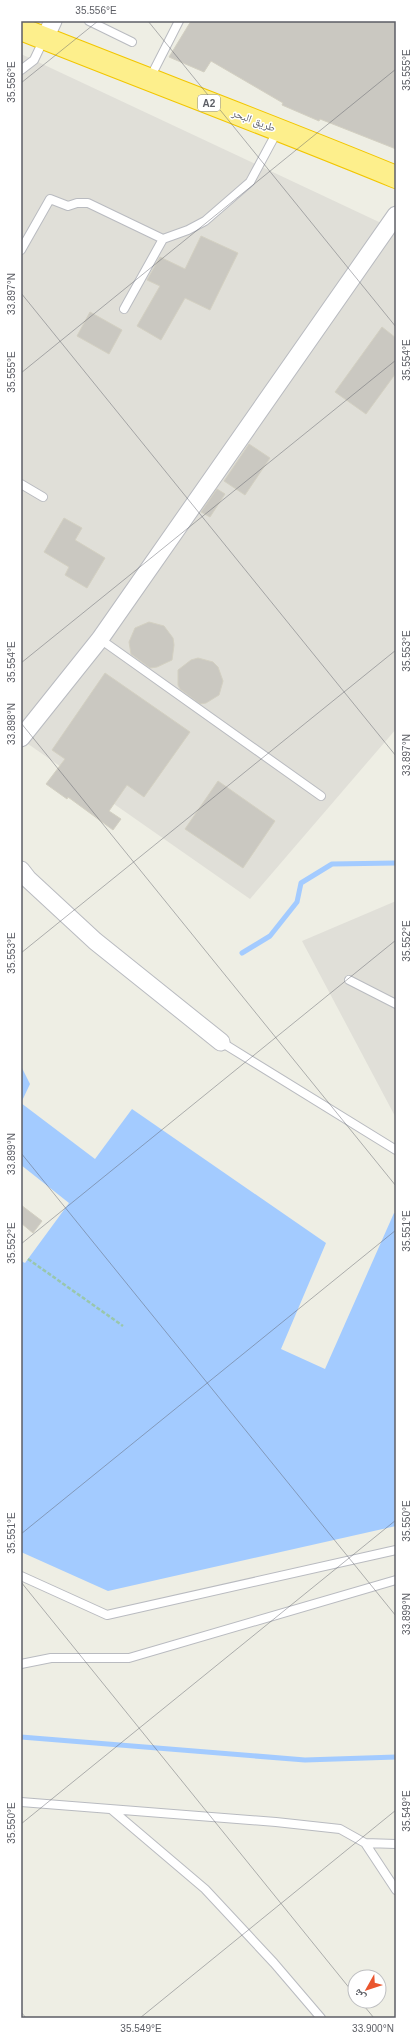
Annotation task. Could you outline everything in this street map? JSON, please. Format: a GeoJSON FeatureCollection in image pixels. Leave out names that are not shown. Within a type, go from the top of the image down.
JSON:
{"type":"FeatureCollection","features":[{"type":"Feature","properties":{"kind":"highway","name":"طريق البحر"},"geometry":{"type":"LineString","coordinates":[[21,29],[49,30],[148,80],[278,129],[396,177]]}},
{"type":"Feature","properties":{"kind":"street"},"geometry":{"type":"LineString","coordinates":[[21,738],[100,639],[396,215]]}},
{"type":"Feature","properties":{"kind":"street"},"geometry":{"type":"LineString","coordinates":[[21,870],[28,879],[95,941],[221,1042]]}},
{"type":"Feature","properties":{"kind":"lane"},"geometry":{"type":"LineString","coordinates":[[89,21],[132,42]]}},
{"type":"Feature","properties":{"kind":"lane"},"geometry":{"type":"LineString","coordinates":[[148,80],[179,21]]}},
{"type":"Feature","properties":{"kind":"lane"},"geometry":{"type":"LineString","coordinates":[[21,70],[34,60],[49,30]]}},
{"type":"Feature","properties":{"kind":"lane"},"geometry":{"type":"LineString","coordinates":[[124,309],[163,239],[205,222],[250,182],[278,129]]}},
{"type":"Feature","properties":{"kind":"lane"},"geometry":{"type":"LineString","coordinates":[[21,250],[50,200],[68,206],[76,203],[88,203],[163,239]]}},
{"type":"Feature","properties":{"kind":"lane"},"geometry":{"type":"LineString","coordinates":[[21,484],[42,497]]}},
{"type":"Feature","properties":{"kind":"lane"},"geometry":{"type":"LineString","coordinates":[[100,639],[321,796]]}},
{"type":"Feature","properties":{"kind":"lane"},"geometry":{"type":"LineString","coordinates":[[349,980],[396,1004]]}},
{"type":"Feature","properties":{"kind":"lane"},"geometry":{"type":"LineString","coordinates":[[221,1042],[396,1150]]}},
{"type":"Feature","properties":{"kind":"lane"},"geometry":{"type":"LineString","coordinates":[[21,1576],[107,1615],[396,1550]]}},
{"type":"Feature","properties":{"kind":"lane"},"geometry":{"type":"LineString","coordinates":[[21,1664],[51,1658],[129,1658],[396,1580]]}},
{"type":"Feature","properties":{"kind":"lane"},"geometry":{"type":"LineString","coordinates":[[21,1802],[276,1822],[340,1829],[365,1843],[396,1890]]}},
{"type":"Feature","properties":{"kind":"lane"},"geometry":{"type":"LineString","coordinates":[[112,1810],[205,1889],[274,1963],[321,2018]]}},
{"type":"Feature","properties":{"kind":"lane"},"geometry":{"type":"LineString","coordinates":[[365,1843],[396,1844]]}},
{"type":"Feature","properties":{"kind":"path"},"geometry":{"type":"LineString","coordinates":[[28,1260],[123,1326]]}},
{"type":"Feature","properties":{"kind":"shaded area"},"geometry":{"type":"Polygon","coordinates":[[[21,54],[396,230],[396,729],[250,899],[21,739],[21,54]]]}},
{"type":"Feature","properties":{"kind":"shaded area"},"geometry":{"type":"Polygon","coordinates":[[[396,901],[396,1118],[302,941],[396,901]]]}},
{"type":"Feature","properties":{"kind":"water"},"geometry":{"type":"Polygon","coordinates":[[[21,1066],[30,1084],[21,1103],[21,1066]]]}},
{"type":"Feature","properties":{"kind":"water"},"geometry":{"type":"Polygon","coordinates":[[[21,1103],[95,1159],[132,1109],[326,1243],[281,1349],[325,1369],[394,1213],[396,1214],[396,1526],[108,1591],[21,1552],[21,1261],[25,1263],[69,1203],[21,1165],[21,1103]]]}},
{"type":"Feature","properties":{"kind":"building"},"geometry":{"type":"Polygon","coordinates":[[[191,21],[396,21],[396,149],[320,119],[319,121],[282,105],[283,103],[211,61],[204,72],[169,57],[191,21]]]}},
{"type":"Feature","properties":{"kind":"building"},"geometry":{"type":"Polygon","coordinates":[[[201,236],[238,253],[210,310],[185,298],[161,340],[137,326],[160,286],[147,280],[160,257],[185,269],[201,236]]]}},
{"type":"Feature","properties":{"kind":"building"},"geometry":{"type":"Polygon","coordinates":[[[90,312],[122,330],[109,354],[77,336],[90,312]]]}},
{"type":"Feature","properties":{"kind":"building"},"geometry":{"type":"Polygon","coordinates":[[[382,327],[396,338],[396,373],[366,414],[335,392],[382,327]]]}},
{"type":"Feature","properties":{"kind":"building"},"geometry":{"type":"Polygon","coordinates":[[[249,444],[270,458],[245,495],[224,481],[249,444]]]}},
{"type":"Feature","properties":{"kind":"building"},"geometry":{"type":"Polygon","coordinates":[[[217,489],[225,494],[210,517],[201,512],[217,489]]]}},
{"type":"Feature","properties":{"kind":"building"},"geometry":{"type":"Polygon","coordinates":[[[64,518],[82,528],[75,540],[105,558],[87,588],[65,575],[69,567],[44,552],[64,518]]]}},
{"type":"Feature","properties":{"kind":"building"},"geometry":{"type":"Polygon","coordinates":[[[149,622],[164,626],[173,638],[174,645],[172,660],[157,667],[150,668],[131,654],[129,642],[135,628],[149,622]]]}},
{"type":"Feature","properties":{"kind":"building"},"geometry":{"type":"Polygon","coordinates":[[[198,658],[213,662],[218,667],[223,681],[219,695],[206,703],[200,704],[180,689],[178,685],[178,670],[191,660],[198,658]]]}},
{"type":"Feature","properties":{"kind":"building"},"geometry":{"type":"Polygon","coordinates":[[[105,673],[190,732],[144,797],[127,785],[109,811],[121,819],[113,830],[68,797],[67,799],[46,784],[65,759],[52,750],[105,673]]]}},
{"type":"Feature","properties":{"kind":"building"},"geometry":{"type":"Polygon","coordinates":[[[218,781],[275,821],[243,868],[185,829],[218,781]]]}},
{"type":"Feature","properties":{"kind":"building"},"geometry":{"type":"Polygon","coordinates":[[[21,1205],[42,1221],[33,1233],[21,1223],[21,1205]]]}},
{"type":"Feature","properties":{"kind":"waterway"},"geometry":{"type":"LineString","coordinates":[[242,953],[270,936],[297,902],[301,883],[332,864],[396,863]]}},
{"type":"Feature","properties":{"kind":"waterway"},"geometry":{"type":"LineString","coordinates":[[21,1737],[305,1760],[396,1757]]}}]}
